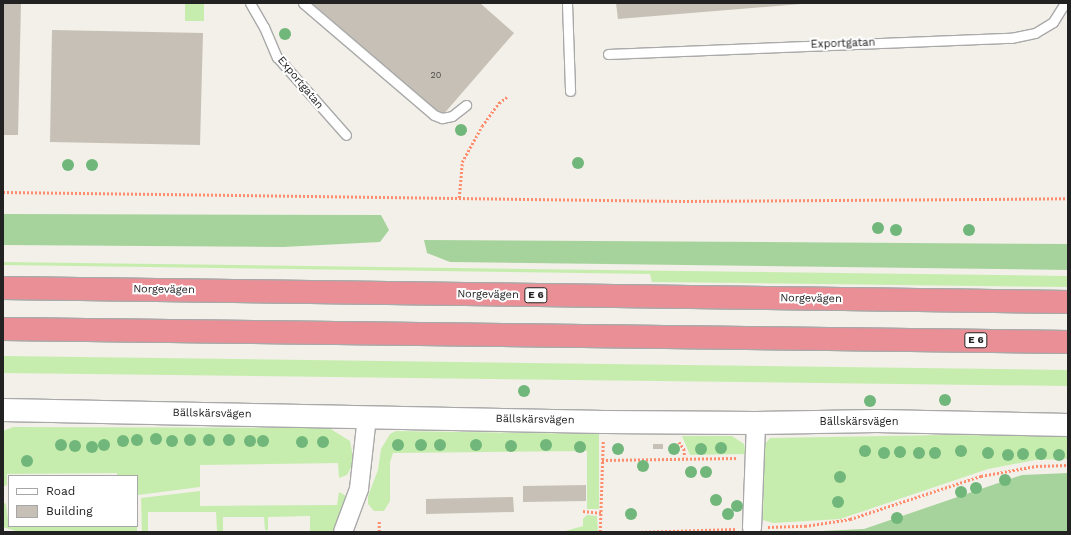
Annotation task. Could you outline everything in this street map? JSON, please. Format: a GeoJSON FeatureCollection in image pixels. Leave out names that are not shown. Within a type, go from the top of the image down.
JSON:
{"type":"FeatureCollection","features":[{"type":"Feature","properties":{"kind":"highway","name":"Norgevägen"},"geometry":{"type":"LineString","coordinates":[[3,288],[1068,302]]}},
{"type":"Feature","properties":{"kind":"highway","name":"E 6"},"geometry":{"type":"LineString","coordinates":[[3,329],[1068,342]]}},
{"type":"Feature","properties":{"kind":"street","name":"Bällskärsvägen"},"geometry":{"type":"LineString","coordinates":[[3,410],[367,416],[604,422],[756,424],[877,421],[1068,425]]}},
{"type":"Feature","properties":{"kind":"street"},"geometry":{"type":"LineString","coordinates":[[343,532],[360,489],[367,416]]}},
{"type":"Feature","properties":{"kind":"street"},"geometry":{"type":"LineString","coordinates":[[752,528],[756,424]]}},
{"type":"Feature","properties":{"kind":"lane","name":"Exportgatan"},"geometry":{"type":"LineString","coordinates":[[250,3],[264,27],[277,57],[346,135]]}},
{"type":"Feature","properties":{"kind":"lane"},"geometry":{"type":"LineString","coordinates":[[303,3],[434,115],[442,118],[452,116],[466,105]]}},
{"type":"Feature","properties":{"kind":"lane"},"geometry":{"type":"LineString","coordinates":[[567,3],[570,91]]}},
{"type":"Feature","properties":{"kind":"lane","name":"Exportgatan"},"geometry":{"type":"LineString","coordinates":[[608,54],[1011,38],[1035,33],[1053,22],[1065,3]]}},
{"type":"Feature","properties":{"kind":"path"},"geometry":{"type":"LineString","coordinates":[[459,198],[462,162],[482,126],[498,103],[508,96]]}},
{"type":"Feature","properties":{"kind":"path"},"geometry":{"type":"LineString","coordinates":[[3,192],[683,201],[1068,198]]}},
{"type":"Feature","properties":{"kind":"path"},"geometry":{"type":"LineString","coordinates":[[600,532],[602,513],[604,422]]}},
{"type":"Feature","properties":{"kind":"path"},"geometry":{"type":"LineString","coordinates":[[677,441],[684,449],[686,457]]}},
{"type":"Feature","properties":{"kind":"path"},"geometry":{"type":"LineString","coordinates":[[602,460],[686,457],[755,457]]}},
{"type":"Feature","properties":{"kind":"path"},"geometry":{"type":"LineString","coordinates":[[637,532],[805,526],[850,519],[981,476],[1036,466],[1068,465]]}},
{"type":"Feature","properties":{"kind":"path"},"geometry":{"type":"LineString","coordinates":[[583,511],[602,513]]}},
{"type":"Feature","properties":{"kind":"path"},"geometry":{"type":"LineString","coordinates":[[379,521],[379,532]]}},
{"type":"Feature","properties":{"kind":"green space"},"geometry":{"type":"Polygon","coordinates":[[[185,3],[204,3],[204,21],[185,21],[185,3]]]}},
{"type":"Feature","properties":{"kind":"green space"},"geometry":{"type":"Polygon","coordinates":[[[3,214],[381,215],[389,230],[380,242],[283,247],[3,245],[3,214]]]}},
{"type":"Feature","properties":{"kind":"green space"},"geometry":{"type":"Polygon","coordinates":[[[424,240],[1068,244],[1068,270],[450,262],[427,253],[424,240]]]}},
{"type":"Feature","properties":{"kind":"green space"},"geometry":{"type":"Polygon","coordinates":[[[3,262],[1068,276],[1068,287],[652,282],[650,274],[3,265],[3,262]]]}},
{"type":"Feature","properties":{"kind":"green space"},"geometry":{"type":"Polygon","coordinates":[[[3,356],[1068,370],[1068,386],[3,373],[3,356]]]}},
{"type":"Feature","properties":{"kind":"green space"},"geometry":{"type":"Polygon","coordinates":[[[13,427],[329,428],[350,441],[354,462],[347,475],[339,478],[338,463],[200,465],[200,487],[138,495],[138,475],[117,475],[117,473],[7,474],[7,485],[3,487],[3,431],[13,427]]]}},
{"type":"Feature","properties":{"kind":"green space"},"geometry":{"type":"Polygon","coordinates":[[[396,431],[599,434],[599,509],[587,509],[587,451],[393,453],[390,462],[390,501],[384,511],[374,511],[368,504],[368,496],[378,470],[381,449],[390,434],[396,431]]]}},
{"type":"Feature","properties":{"kind":"green space"},"geometry":{"type":"Polygon","coordinates":[[[945,435],[1068,436],[1068,459],[1035,460],[988,469],[840,519],[773,523],[763,520],[764,445],[770,438],[945,435]]]}},
{"type":"Feature","properties":{"kind":"green space"},"geometry":{"type":"Polygon","coordinates":[[[682,436],[732,436],[744,444],[746,454],[690,455],[682,436]]]}},
{"type":"Feature","properties":{"kind":"green space"},"geometry":{"type":"Polygon","coordinates":[[[1068,473],[1068,532],[799,532],[864,529],[1022,475],[1068,473]]]}},
{"type":"Feature","properties":{"kind":"green space"},"geometry":{"type":"Polygon","coordinates":[[[200,491],[200,506],[337,505],[339,492],[346,496],[349,502],[335,530],[332,531],[310,531],[310,516],[268,517],[268,530],[265,530],[264,517],[223,517],[223,531],[217,531],[216,512],[148,512],[148,532],[142,532],[141,498],[200,491]]]}},
{"type":"Feature","properties":{"kind":"green space"},"geometry":{"type":"Polygon","coordinates":[[[3,502],[6,504],[8,527],[137,527],[137,532],[19,532],[3,527],[3,502]]]}},
{"type":"Feature","properties":{"kind":"green space"},"geometry":{"type":"Polygon","coordinates":[[[587,515],[597,516],[598,532],[562,532],[583,526],[583,519],[587,515]]]}},
{"type":"Feature","properties":{"kind":"building"},"geometry":{"type":"Polygon","coordinates":[[[3,3],[21,3],[18,135],[3,135],[3,3]]]}},
{"type":"Feature","properties":{"kind":"building"},"geometry":{"type":"Polygon","coordinates":[[[312,3],[480,3],[514,33],[442,116],[312,3]]]}},
{"type":"Feature","properties":{"kind":"building"},"geometry":{"type":"Polygon","coordinates":[[[616,3],[801,3],[801,4],[618,19],[616,3]]]}},
{"type":"Feature","properties":{"kind":"building"},"geometry":{"type":"Polygon","coordinates":[[[52,30],[203,33],[200,145],[50,142],[52,30]]]}},
{"type":"Feature","properties":{"kind":"building"},"geometry":{"type":"Polygon","coordinates":[[[653,444],[663,444],[663,449],[653,449],[653,444]]]}},
{"type":"Feature","properties":{"kind":"building"},"geometry":{"type":"Polygon","coordinates":[[[586,485],[586,501],[523,502],[523,486],[586,485]]]}},
{"type":"Feature","properties":{"kind":"building"},"geometry":{"type":"Polygon","coordinates":[[[513,497],[514,512],[426,514],[426,499],[513,497]]]}}]}
